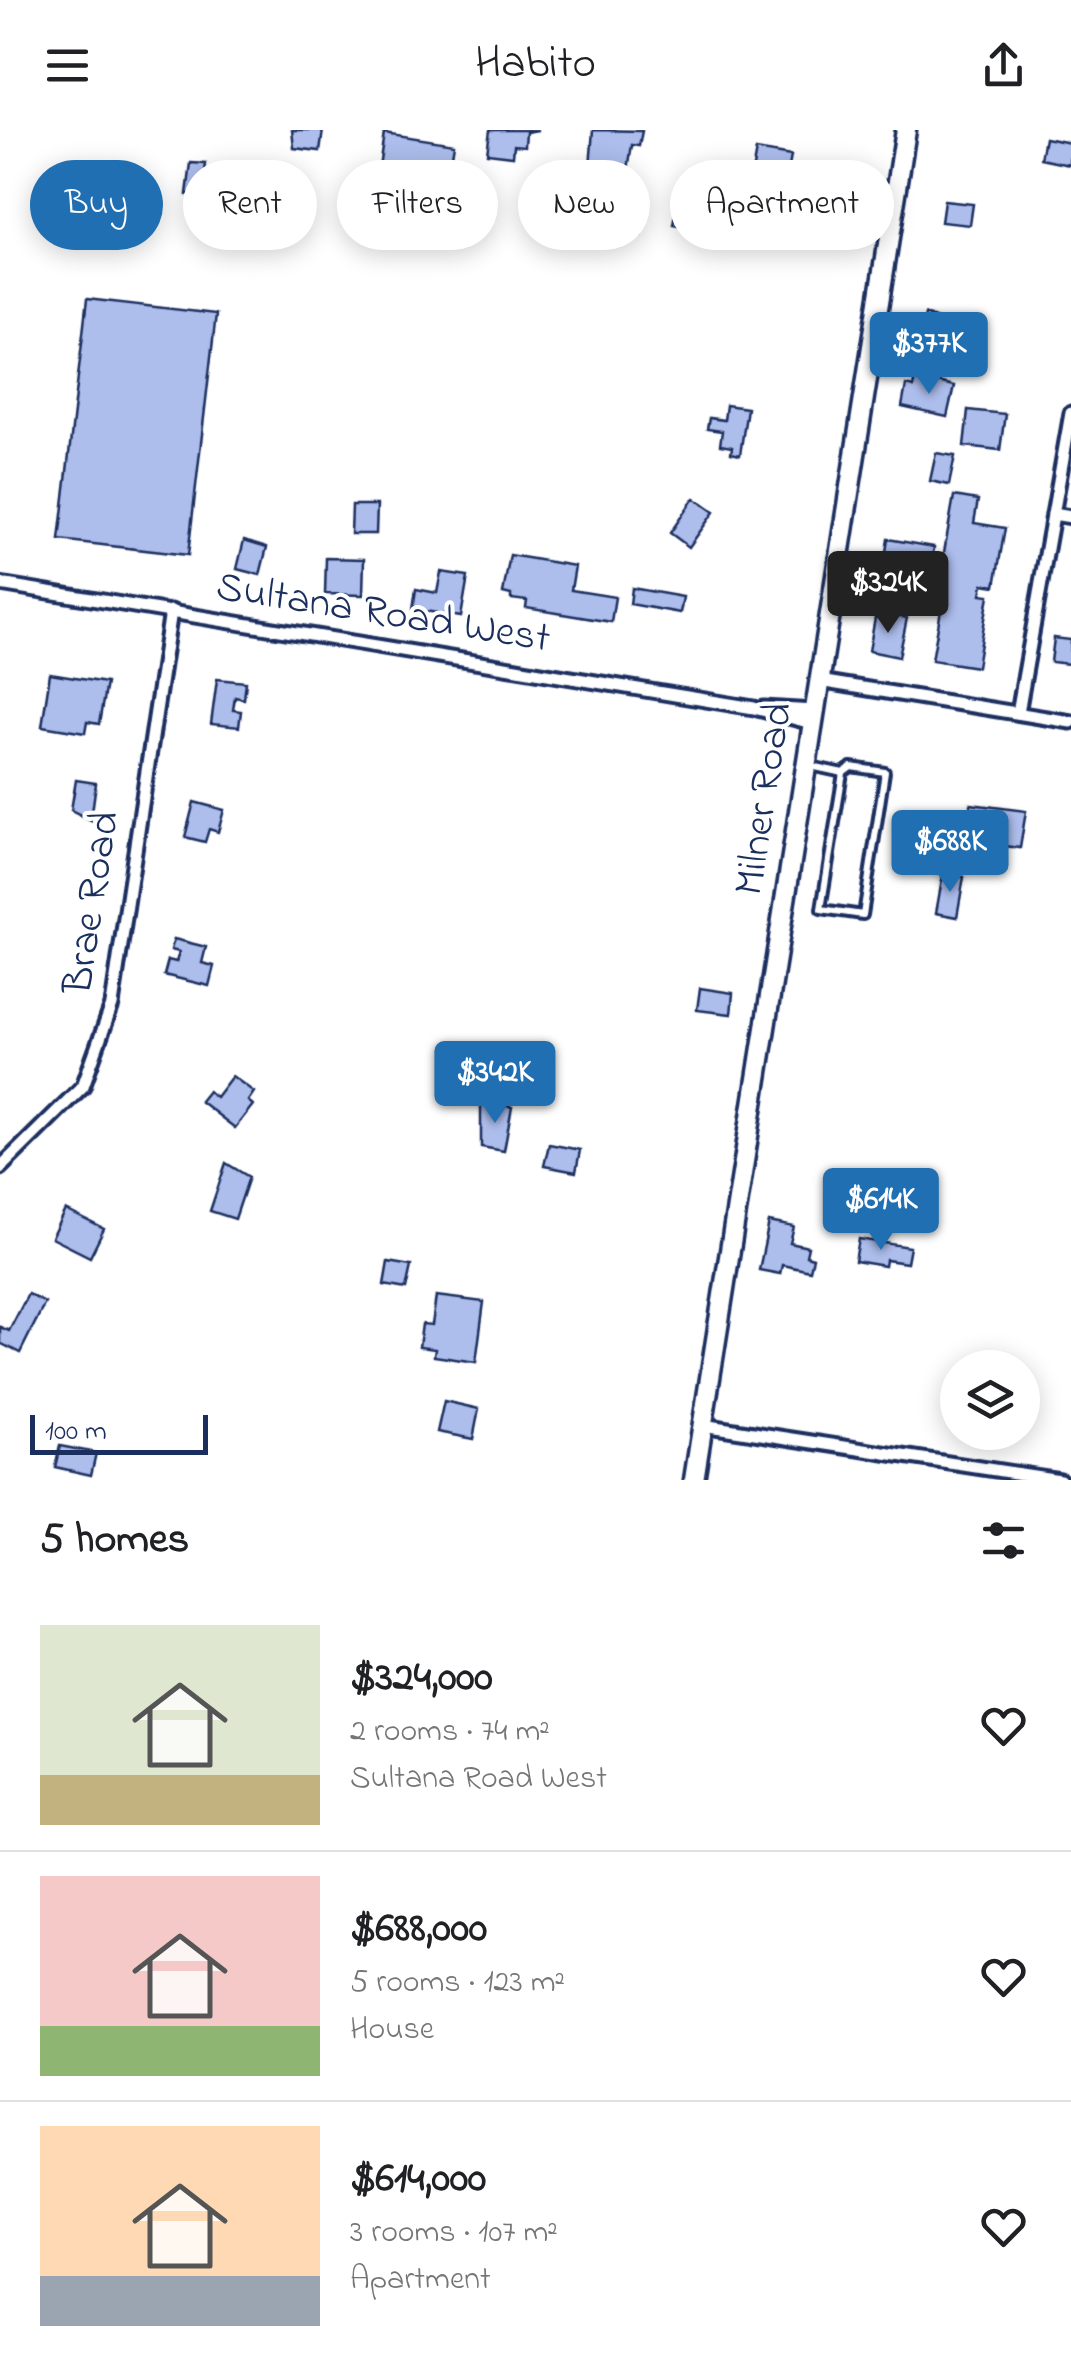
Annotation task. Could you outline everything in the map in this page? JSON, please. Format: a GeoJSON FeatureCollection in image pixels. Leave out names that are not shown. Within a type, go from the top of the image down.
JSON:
{"type":"FeatureCollection","features":[{"type":"Feature","properties":{"kind":"street","name":"Milner Road"},"geometry":{"type":"LineString","coordinates":[[694,1480],[906,130]]}},
{"type":"Feature","properties":{"kind":"street"},"geometry":{"type":"LineString","coordinates":[[1018,712],[1071,413]]}},
{"type":"Feature","properties":{"kind":"street"},"geometry":{"type":"LineString","coordinates":[[1053,514],[1071,517]]}},
{"type":"Feature","properties":{"kind":"street","name":"Sultana Road West"},"geometry":{"type":"LineString","coordinates":[[0,584],[813,717]]}},
{"type":"Feature","properties":{"kind":"street","name":"Brae Road"},"geometry":{"type":"LineString","coordinates":[[0,1168],[20,1153],[83,1086],[112,1005],[171,611]]}},
{"type":"Feature","properties":{"kind":"street"},"geometry":{"type":"LineString","coordinates":[[819,682],[1071,722]]}},
{"type":"Feature","properties":{"kind":"street"},"geometry":{"type":"LineString","coordinates":[[702,1425],[1060,1480]]}},
{"type":"Feature","properties":{"kind":"lane"},"geometry":{"type":"LineString","coordinates":[[805,765],[842,773],[851,767],[885,772],[863,916],[821,909],[842,773]]}},
{"type":"Feature","properties":{"kind":"building"},"geometry":{"type":"Polygon","coordinates":[[[292,130],[323,130],[320,151],[294,148],[292,130]]]}},
{"type":"Feature","properties":{"kind":"building"},"geometry":{"type":"Polygon","coordinates":[[[490,130],[538,130],[526,132],[525,146],[514,145],[513,156],[487,153],[490,130]]]}},
{"type":"Feature","properties":{"kind":"building"},"geometry":{"type":"Polygon","coordinates":[[[593,130],[642,131],[639,146],[632,145],[630,160],[591,160],[593,130]]]}},
{"type":"Feature","properties":{"kind":"building"},"geometry":{"type":"Polygon","coordinates":[[[384,133],[454,144],[451,160],[380,160],[384,133]]]}},
{"type":"Feature","properties":{"kind":"building"},"geometry":{"type":"Polygon","coordinates":[[[1045,138],[1071,143],[1070,165],[1041,159],[1045,138]]]}},
{"type":"Feature","properties":{"kind":"building"},"geometry":{"type":"Polygon","coordinates":[[[756,150],[791,156],[790,160],[754,160],[756,150]]]}},
{"type":"Feature","properties":{"kind":"building"},"geometry":{"type":"Polygon","coordinates":[[[944,201],[973,204],[970,225],[941,222],[944,201]]]}},
{"type":"Feature","properties":{"kind":"building"},"geometry":{"type":"Polygon","coordinates":[[[87,299],[216,314],[188,555],[59,540],[87,299]]]}},
{"type":"Feature","properties":{"kind":"building"},"geometry":{"type":"Polygon","coordinates":[[[925,314],[955,326],[952,345],[968,348],[966,364],[934,358],[936,351],[919,348],[925,314]]]}},
{"type":"Feature","properties":{"kind":"building"},"geometry":{"type":"Polygon","coordinates":[[[915,377],[954,386],[947,417],[902,407],[906,385],[913,387],[915,377]]]}},
{"type":"Feature","properties":{"kind":"building"},"geometry":{"type":"Polygon","coordinates":[[[726,405],[747,408],[740,455],[731,453],[732,447],[720,445],[722,431],[707,429],[709,418],[724,420],[726,405]]]}},
{"type":"Feature","properties":{"kind":"building"},"geometry":{"type":"Polygon","coordinates":[[[968,410],[1005,414],[1000,450],[964,446],[968,410]]]}},
{"type":"Feature","properties":{"kind":"building"},"geometry":{"type":"Polygon","coordinates":[[[936,453],[955,456],[949,485],[930,481],[936,453]]]}},
{"type":"Feature","properties":{"kind":"building"},"geometry":{"type":"Polygon","coordinates":[[[954,496],[978,500],[974,523],[1005,528],[995,586],[983,584],[981,594],[989,595],[977,667],[932,660],[945,588],[938,586],[954,496]]]}},
{"type":"Feature","properties":{"kind":"building"},"geometry":{"type":"Polygon","coordinates":[[[694,498],[714,512],[689,547],[670,533],[694,498]]]}},
{"type":"Feature","properties":{"kind":"building"},"geometry":{"type":"Polygon","coordinates":[[[352,505],[377,505],[376,534],[351,534],[352,505]]]}},
{"type":"Feature","properties":{"kind":"building"},"geometry":{"type":"Polygon","coordinates":[[[888,539],[934,547],[932,560],[926,559],[922,578],[891,574],[895,553],[886,552],[888,539]]]}},
{"type":"Feature","properties":{"kind":"building"},"geometry":{"type":"Polygon","coordinates":[[[244,540],[267,547],[260,575],[237,569],[244,540]]]}},
{"type":"Feature","properties":{"kind":"building"},"geometry":{"type":"Polygon","coordinates":[[[510,555],[575,566],[571,590],[615,597],[611,622],[526,608],[527,601],[511,599],[511,595],[503,593],[510,555]]]}},
{"type":"Feature","properties":{"kind":"building"},"geometry":{"type":"Polygon","coordinates":[[[326,558],[364,559],[363,595],[325,594],[326,558]]]}},
{"type":"Feature","properties":{"kind":"building"},"geometry":{"type":"Polygon","coordinates":[[[441,572],[468,576],[461,617],[413,609],[416,589],[437,593],[441,572]]]}},
{"type":"Feature","properties":{"kind":"building"},"geometry":{"type":"Polygon","coordinates":[[[632,588],[683,597],[680,613],[630,604],[632,588]]]}},
{"type":"Feature","properties":{"kind":"building"},"geometry":{"type":"Polygon","coordinates":[[[890,614],[907,618],[899,657],[869,651],[875,618],[889,621],[890,614]]]}},
{"type":"Feature","properties":{"kind":"building"},"geometry":{"type":"Polygon","coordinates":[[[1054,638],[1071,640],[1070,664],[1051,662],[1054,638]]]}},
{"type":"Feature","properties":{"kind":"building"},"geometry":{"type":"Polygon","coordinates":[[[50,674],[106,683],[99,724],[87,722],[85,733],[42,726],[50,674]]]}},
{"type":"Feature","properties":{"kind":"building"},"geometry":{"type":"Polygon","coordinates":[[[217,679],[246,682],[244,699],[235,697],[233,710],[241,711],[239,727],[211,724],[217,679]]]}},
{"type":"Feature","properties":{"kind":"building"},"geometry":{"type":"Polygon","coordinates":[[[76,780],[96,783],[91,820],[71,810],[76,780]]]}},
{"type":"Feature","properties":{"kind":"building"},"geometry":{"type":"Polygon","coordinates":[[[194,802],[224,810],[218,832],[209,829],[205,842],[185,837],[194,802]]]}},
{"type":"Feature","properties":{"kind":"building"},"geometry":{"type":"Polygon","coordinates":[[[971,804],[1026,811],[1020,848],[966,841],[971,804]]]}},
{"type":"Feature","properties":{"kind":"building"},"geometry":{"type":"Polygon","coordinates":[[[943,874],[964,877],[957,917],[936,913],[943,874]]]}},
{"type":"Feature","properties":{"kind":"building"},"geometry":{"type":"Polygon","coordinates":[[[174,939],[206,947],[202,963],[214,966],[209,986],[164,975],[168,960],[176,962],[179,952],[171,950],[174,939]]]}},
{"type":"Feature","properties":{"kind":"building"},"geometry":{"type":"Polygon","coordinates":[[[700,988],[733,993],[731,1014],[697,1010],[700,988]]]}},
{"type":"Feature","properties":{"kind":"building"},"geometry":{"type":"Polygon","coordinates":[[[232,1076],[254,1092],[248,1101],[253,1105],[235,1128],[200,1101],[208,1091],[216,1097],[232,1076]]]}},
{"type":"Feature","properties":{"kind":"building"},"geometry":{"type":"Polygon","coordinates":[[[481,1102],[512,1107],[504,1151],[481,1147],[481,1102]]]}},
{"type":"Feature","properties":{"kind":"building"},"geometry":{"type":"Polygon","coordinates":[[[549,1144],[580,1150],[576,1172],[544,1166],[549,1144]]]}},
{"type":"Feature","properties":{"kind":"building"},"geometry":{"type":"Polygon","coordinates":[[[226,1163],[249,1177],[235,1219],[210,1211],[226,1163]]]}},
{"type":"Feature","properties":{"kind":"building"},"geometry":{"type":"Polygon","coordinates":[[[66,1210],[104,1229],[90,1257],[52,1238],[66,1210]]]}},
{"type":"Feature","properties":{"kind":"building"},"geometry":{"type":"Polygon","coordinates":[[[769,1222],[794,1227],[790,1243],[808,1247],[806,1256],[813,1258],[810,1271],[782,1265],[780,1274],[759,1270],[769,1222]]]}},
{"type":"Feature","properties":{"kind":"building"},"geometry":{"type":"Polygon","coordinates":[[[859,1239],[910,1247],[907,1263],[886,1260],[885,1266],[855,1261],[859,1239]]]}},
{"type":"Feature","properties":{"kind":"building"},"geometry":{"type":"Polygon","coordinates":[[[388,1262],[411,1266],[406,1289],[384,1285],[388,1262]]]}},
{"type":"Feature","properties":{"kind":"building"},"geometry":{"type":"Polygon","coordinates":[[[28,1294],[45,1303],[20,1353],[0,1343],[0,1327],[9,1331],[28,1294]]]}},
{"type":"Feature","properties":{"kind":"building"},"geometry":{"type":"Polygon","coordinates":[[[436,1296],[484,1302],[476,1362],[434,1356],[435,1349],[419,1347],[422,1324],[432,1325],[436,1296]]]}},
{"type":"Feature","properties":{"kind":"building"},"geometry":{"type":"Polygon","coordinates":[[[444,1401],[479,1409],[473,1439],[437,1432],[444,1401]]]}},
{"type":"Feature","properties":{"kind":"building"},"geometry":{"type":"Polygon","coordinates":[[[60,1446],[96,1453],[91,1475],[55,1467],[60,1446]]]}}]}
